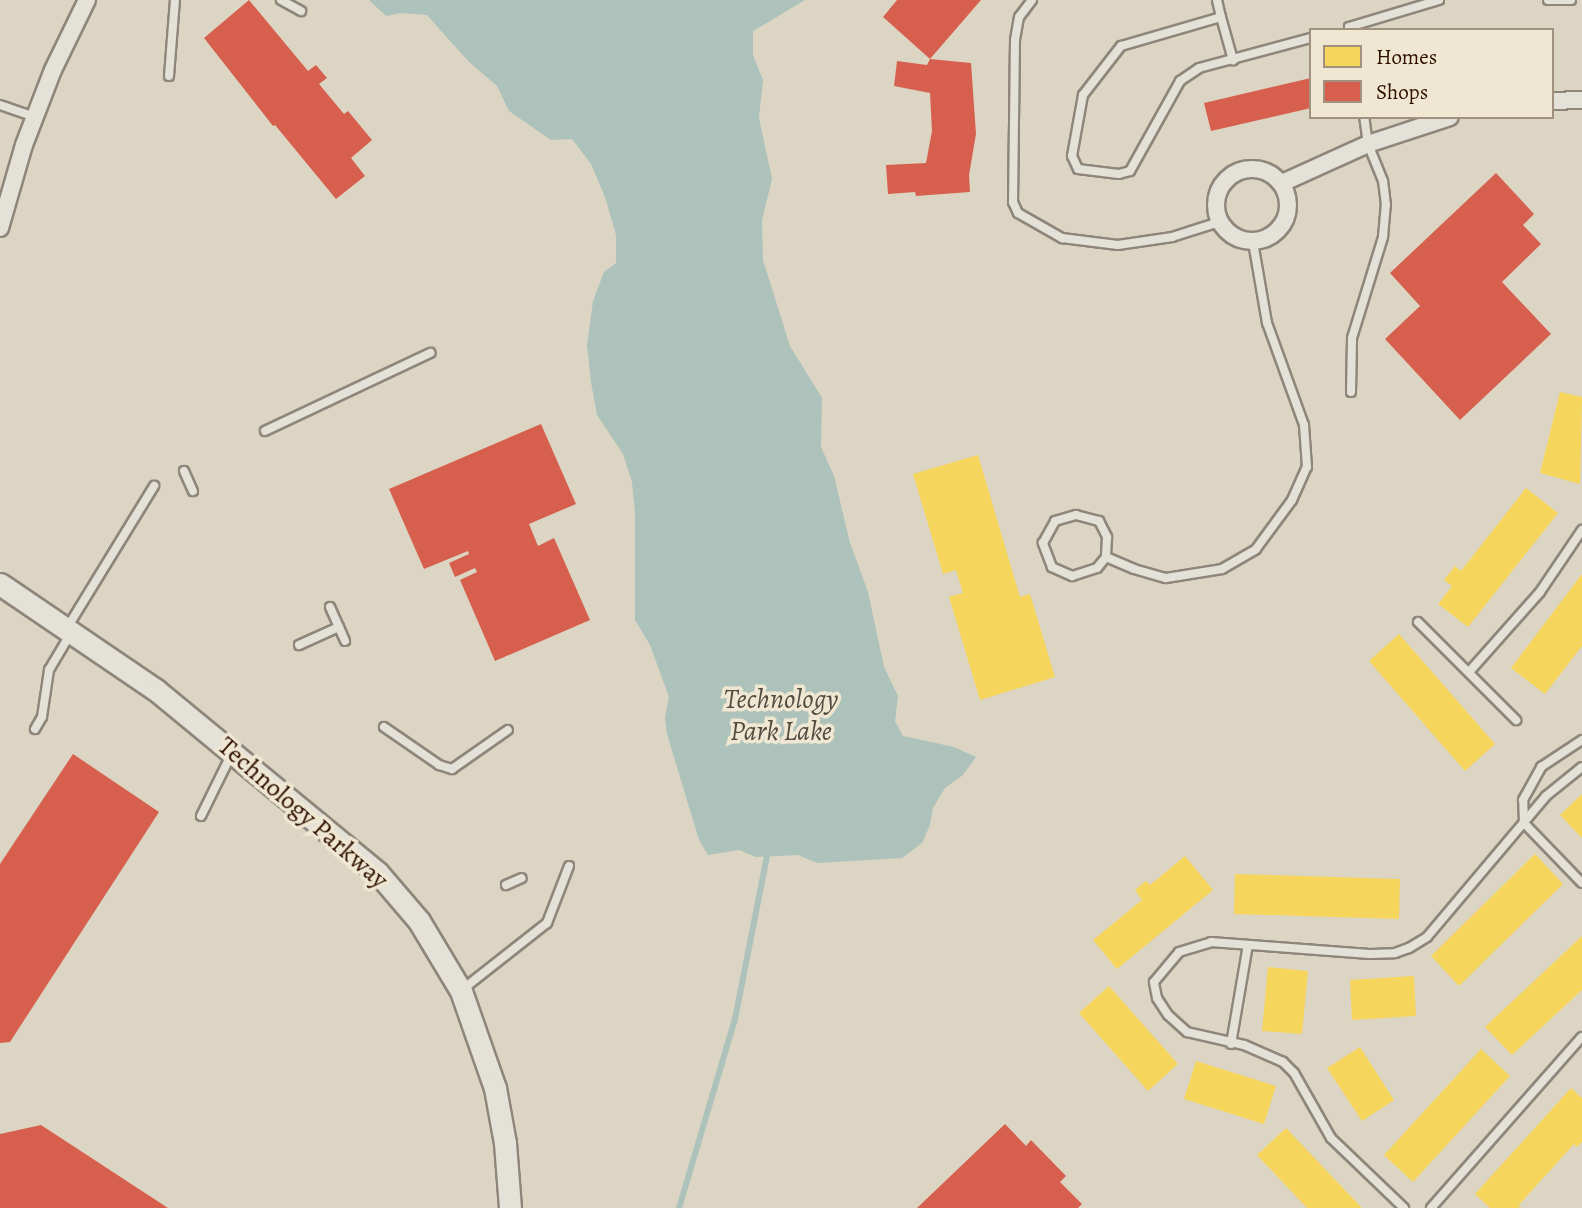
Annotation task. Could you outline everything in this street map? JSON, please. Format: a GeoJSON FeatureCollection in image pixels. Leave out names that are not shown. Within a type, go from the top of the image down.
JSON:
{"type":"FeatureCollection","features":[{"type":"Feature","properties":{"kind":"street"},"geometry":{"type":"LineString","coordinates":[[0,228],[4,189],[86,1]]}},
{"type":"Feature","properties":{"kind":"street"},"geometry":{"type":"LineString","coordinates":[[1554,101],[1582,100]]}},
{"type":"Feature","properties":{"kind":"street"},"geometry":{"type":"LineString","coordinates":[[1282,183],[1368,144],[1444,119]]}},
{"type":"Feature","properties":{"kind":"street"},"geometry":{"type":"LineString","coordinates":[[1250,168],[1267,171],[1282,183],[1288,198],[1287,214],[1281,228],[1268,238],[1253,242],[1239,240],[1219,222],[1214,204],[1219,186],[1232,173],[1250,168]]}},
{"type":"Feature","properties":{"kind":"street","name":"Technology Parkway"},"geometry":{"type":"LineString","coordinates":[[0,584],[70,629],[156,690],[378,873],[419,921],[461,990],[495,1088],[505,1143],[509,1208]]}},
{"type":"Feature","properties":{"kind":"lane"},"geometry":{"type":"LineString","coordinates":[[169,76],[175,0]]}},
{"type":"Feature","properties":{"kind":"lane"},"geometry":{"type":"LineString","coordinates":[[281,0],[300,11]]}},
{"type":"Feature","properties":{"kind":"lane"},"geometry":{"type":"LineString","coordinates":[[1032,0],[1019,17],[1015,40],[1013,202],[1018,213],[1062,238],[1118,245],[1172,237],[1219,222]]}},
{"type":"Feature","properties":{"kind":"lane"},"geometry":{"type":"LineString","coordinates":[[1217,0],[1233,60]]}},
{"type":"Feature","properties":{"kind":"lane"},"geometry":{"type":"LineString","coordinates":[[1350,28],[1439,0]]}},
{"type":"Feature","properties":{"kind":"lane"},"geometry":{"type":"LineString","coordinates":[[1548,0],[1571,0]]}},
{"type":"Feature","properties":{"kind":"lane"},"geometry":{"type":"LineString","coordinates":[[1221,17],[1121,46],[1083,95],[1072,156],[1078,169],[1119,174],[1129,171],[1180,81],[1199,68],[1309,39]]}},
{"type":"Feature","properties":{"kind":"lane"},"geometry":{"type":"LineString","coordinates":[[0,105],[35,117]]}},
{"type":"Feature","properties":{"kind":"lane"},"geometry":{"type":"LineString","coordinates":[[1351,392],[1352,338],[1383,237],[1386,205],[1383,181],[1368,144],[1364,119]]}},
{"type":"Feature","properties":{"kind":"lane"},"geometry":{"type":"LineString","coordinates":[[1106,557],[1133,569],[1166,578],[1222,569],[1256,549],[1292,500],[1307,467],[1304,425],[1268,323],[1253,242]]}},
{"type":"Feature","properties":{"kind":"lane"},"geometry":{"type":"LineString","coordinates":[[265,431],[430,353]]}},
{"type":"Feature","properties":{"kind":"lane"},"geometry":{"type":"LineString","coordinates":[[184,471],[193,491]]}},
{"type":"Feature","properties":{"kind":"lane"},"geometry":{"type":"LineString","coordinates":[[35,729],[42,716],[49,670],[154,485]]}},
{"type":"Feature","properties":{"kind":"lane"},"geometry":{"type":"LineString","coordinates":[[1076,515],[1098,521],[1107,537],[1106,557],[1097,568],[1072,576],[1052,567],[1043,542],[1055,521],[1076,515]]}},
{"type":"Feature","properties":{"kind":"lane"},"geometry":{"type":"LineString","coordinates":[[1469,672],[1540,592],[1582,530]]}},
{"type":"Feature","properties":{"kind":"lane"},"geometry":{"type":"LineString","coordinates":[[330,607],[345,641]]}},
{"type":"Feature","properties":{"kind":"lane"},"geometry":{"type":"LineString","coordinates":[[1418,622],[1516,720]]}},
{"type":"Feature","properties":{"kind":"lane"},"geometry":{"type":"LineString","coordinates":[[299,645],[339,627]]}},
{"type":"Feature","properties":{"kind":"lane"},"geometry":{"type":"LineString","coordinates":[[384,727],[439,765],[452,769],[508,730]]}},
{"type":"Feature","properties":{"kind":"lane"},"geometry":{"type":"LineString","coordinates":[[1582,740],[1541,767],[1523,800],[1524,823],[1582,883]]}},
{"type":"Feature","properties":{"kind":"lane"},"geometry":{"type":"LineString","coordinates":[[201,816],[232,752]]}},
{"type":"Feature","properties":{"kind":"lane"},"geometry":{"type":"LineString","coordinates":[[1404,1208],[1331,1138],[1294,1073],[1283,1062],[1187,1032],[1168,1015],[1157,998],[1154,982],[1179,952],[1211,942],[1370,954],[1395,953],[1409,948],[1427,937],[1546,796],[1582,767]]}},
{"type":"Feature","properties":{"kind":"lane"},"geometry":{"type":"LineString","coordinates":[[461,990],[547,923],[569,866]]}},
{"type":"Feature","properties":{"kind":"lane"},"geometry":{"type":"LineString","coordinates":[[506,885],[522,878]]}},
{"type":"Feature","properties":{"kind":"lane"},"geometry":{"type":"LineString","coordinates":[[1231,1044],[1248,945]]}},
{"type":"Feature","properties":{"kind":"lane"},"geometry":{"type":"LineString","coordinates":[[1431,1208],[1582,1037]]}},
{"type":"Feature","properties":{"kind":"water","name":"Technology Park Lake"},"geometry":{"type":"Polygon","coordinates":[[[369,0],[805,0],[753,31],[753,55],[763,80],[759,118],[772,179],[762,220],[763,260],[790,346],[822,398],[821,447],[834,476],[850,543],[868,592],[884,667],[898,696],[895,721],[903,736],[954,747],[976,757],[963,775],[945,788],[933,808],[930,825],[922,843],[902,858],[817,863],[798,855],[756,857],[739,850],[708,855],[699,840],[667,734],[665,718],[669,697],[650,645],[635,620],[635,513],[632,482],[623,454],[597,415],[591,382],[587,345],[593,301],[604,272],[616,263],[616,235],[605,197],[591,164],[572,139],[551,140],[509,111],[497,86],[468,61],[427,15],[401,13],[386,16],[369,0]]]}},
{"type":"Feature","properties":{"kind":"building: Homes"},"geometry":{"type":"Polygon","coordinates":[[[1560,392],[1582,397],[1580,484],[1540,473],[1560,392]]]}},
{"type":"Feature","properties":{"kind":"building: Homes"},"geometry":{"type":"Polygon","coordinates":[[[978,455],[1020,597],[1030,594],[1055,677],[980,700],[949,597],[963,593],[956,570],[943,574],[913,474],[978,455]]]}},
{"type":"Feature","properties":{"kind":"building: Homes"},"geometry":{"type":"Polygon","coordinates":[[[1526,488],[1558,513],[1468,627],[1438,604],[1452,586],[1444,580],[1455,566],[1461,571],[1526,488]]]}},
{"type":"Feature","properties":{"kind":"building: Homes"},"geometry":{"type":"Polygon","coordinates":[[[1582,574],[1582,646],[1545,694],[1511,668],[1582,574]]]}},
{"type":"Feature","properties":{"kind":"building: Homes"},"geometry":{"type":"Polygon","coordinates":[[[1399,634],[1495,744],[1465,771],[1369,661],[1399,634]]]}},
{"type":"Feature","properties":{"kind":"building: Homes"},"geometry":{"type":"Polygon","coordinates":[[[1582,794],[1582,838],[1560,815],[1582,794]]]}},
{"type":"Feature","properties":{"kind":"building: Homes"},"geometry":{"type":"Polygon","coordinates":[[[1535,854],[1563,884],[1459,986],[1431,956],[1535,854]]]}},
{"type":"Feature","properties":{"kind":"building: Homes"},"geometry":{"type":"Polygon","coordinates":[[[1185,856],[1213,890],[1117,969],[1093,940],[1142,900],[1135,890],[1146,881],[1150,885],[1185,856]]]}},
{"type":"Feature","properties":{"kind":"building: Homes"},"geometry":{"type":"Polygon","coordinates":[[[1235,874],[1400,879],[1399,919],[1234,914],[1235,874]]]}},
{"type":"Feature","properties":{"kind":"building: Homes"},"geometry":{"type":"Polygon","coordinates":[[[1582,936],[1582,990],[1512,1055],[1485,1027],[1582,936]]]}},
{"type":"Feature","properties":{"kind":"building: Homes"},"geometry":{"type":"Polygon","coordinates":[[[1268,967],[1308,971],[1302,1034],[1262,1031],[1268,967]]]}},
{"type":"Feature","properties":{"kind":"building: Homes"},"geometry":{"type":"Polygon","coordinates":[[[1414,976],[1416,1016],[1352,1020],[1350,980],[1414,976]]]}},
{"type":"Feature","properties":{"kind":"building: Homes"},"geometry":{"type":"Polygon","coordinates":[[[1109,986],[1178,1064],[1148,1091],[1079,1013],[1109,986]]]}},
{"type":"Feature","properties":{"kind":"building: Homes"},"geometry":{"type":"Polygon","coordinates":[[[1360,1047],[1394,1100],[1362,1121],[1327,1068],[1360,1047]]]}},
{"type":"Feature","properties":{"kind":"building: Homes"},"geometry":{"type":"Polygon","coordinates":[[[1481,1049],[1510,1076],[1413,1182],[1384,1155],[1481,1049]]]}},
{"type":"Feature","properties":{"kind":"building: Homes"},"geometry":{"type":"Polygon","coordinates":[[[1196,1061],[1276,1086],[1264,1124],[1184,1099],[1196,1061]]]}},
{"type":"Feature","properties":{"kind":"building: Homes"},"geometry":{"type":"Polygon","coordinates":[[[1571,1088],[1582,1098],[1582,1142],[1577,1147],[1574,1144],[1518,1206],[1521,1208],[1490,1208],[1475,1194],[1571,1088]]]}},
{"type":"Feature","properties":{"kind":"building: Homes"},"geometry":{"type":"Polygon","coordinates":[[[1286,1128],[1362,1208],[1307,1208],[1257,1155],[1286,1128]]]}},
{"type":"Feature","properties":{"kind":"building: Shops"},"geometry":{"type":"Polygon","coordinates":[[[249,0],[308,71],[316,65],[327,78],[319,84],[344,114],[348,111],[372,140],[351,158],[365,176],[336,199],[275,125],[273,126],[204,38],[249,0]]]}},
{"type":"Feature","properties":{"kind":"building: Shops"},"geometry":{"type":"Polygon","coordinates":[[[897,0],[981,0],[930,59],[883,17],[897,0]]]}},
{"type":"Feature","properties":{"kind":"building: Shops"},"geometry":{"type":"Polygon","coordinates":[[[930,59],[971,63],[976,134],[969,175],[970,192],[916,196],[915,192],[888,194],[886,165],[926,163],[932,131],[930,93],[894,86],[897,61],[927,65],[930,59]]]}},
{"type":"Feature","properties":{"kind":"building: Shops"},"geometry":{"type":"Polygon","coordinates":[[[1309,78],[1309,108],[1211,131],[1204,103],[1309,78]]]}},
{"type":"Feature","properties":{"kind":"building: Shops"},"geometry":{"type":"Polygon","coordinates":[[[1496,173],[1534,214],[1523,225],[1541,244],[1502,282],[1551,334],[1460,420],[1385,339],[1420,306],[1390,273],[1496,173]]]}},
{"type":"Feature","properties":{"kind":"building: Shops"},"geometry":{"type":"Polygon","coordinates":[[[541,424],[576,504],[529,524],[538,546],[554,538],[590,620],[495,661],[460,580],[477,572],[475,568],[455,577],[449,563],[469,554],[468,551],[424,569],[389,489],[541,424]]]}},
{"type":"Feature","properties":{"kind":"building: Shops"},"geometry":{"type":"Polygon","coordinates":[[[73,754],[159,812],[10,1042],[0,1043],[0,864],[73,754]]]}},
{"type":"Feature","properties":{"kind":"building: Shops"},"geometry":{"type":"Polygon","coordinates":[[[1005,1124],[1026,1146],[1031,1140],[1066,1176],[1060,1182],[1082,1204],[1078,1208],[917,1208],[1005,1124]]]}},
{"type":"Feature","properties":{"kind":"building: Shops"},"geometry":{"type":"Polygon","coordinates":[[[41,1125],[168,1208],[0,1208],[0,1134],[41,1125]]]}},
{"type":"Feature","properties":{"kind":"waterway"},"geometry":{"type":"LineString","coordinates":[[679,1208],[735,1019],[767,856]]}}]}
